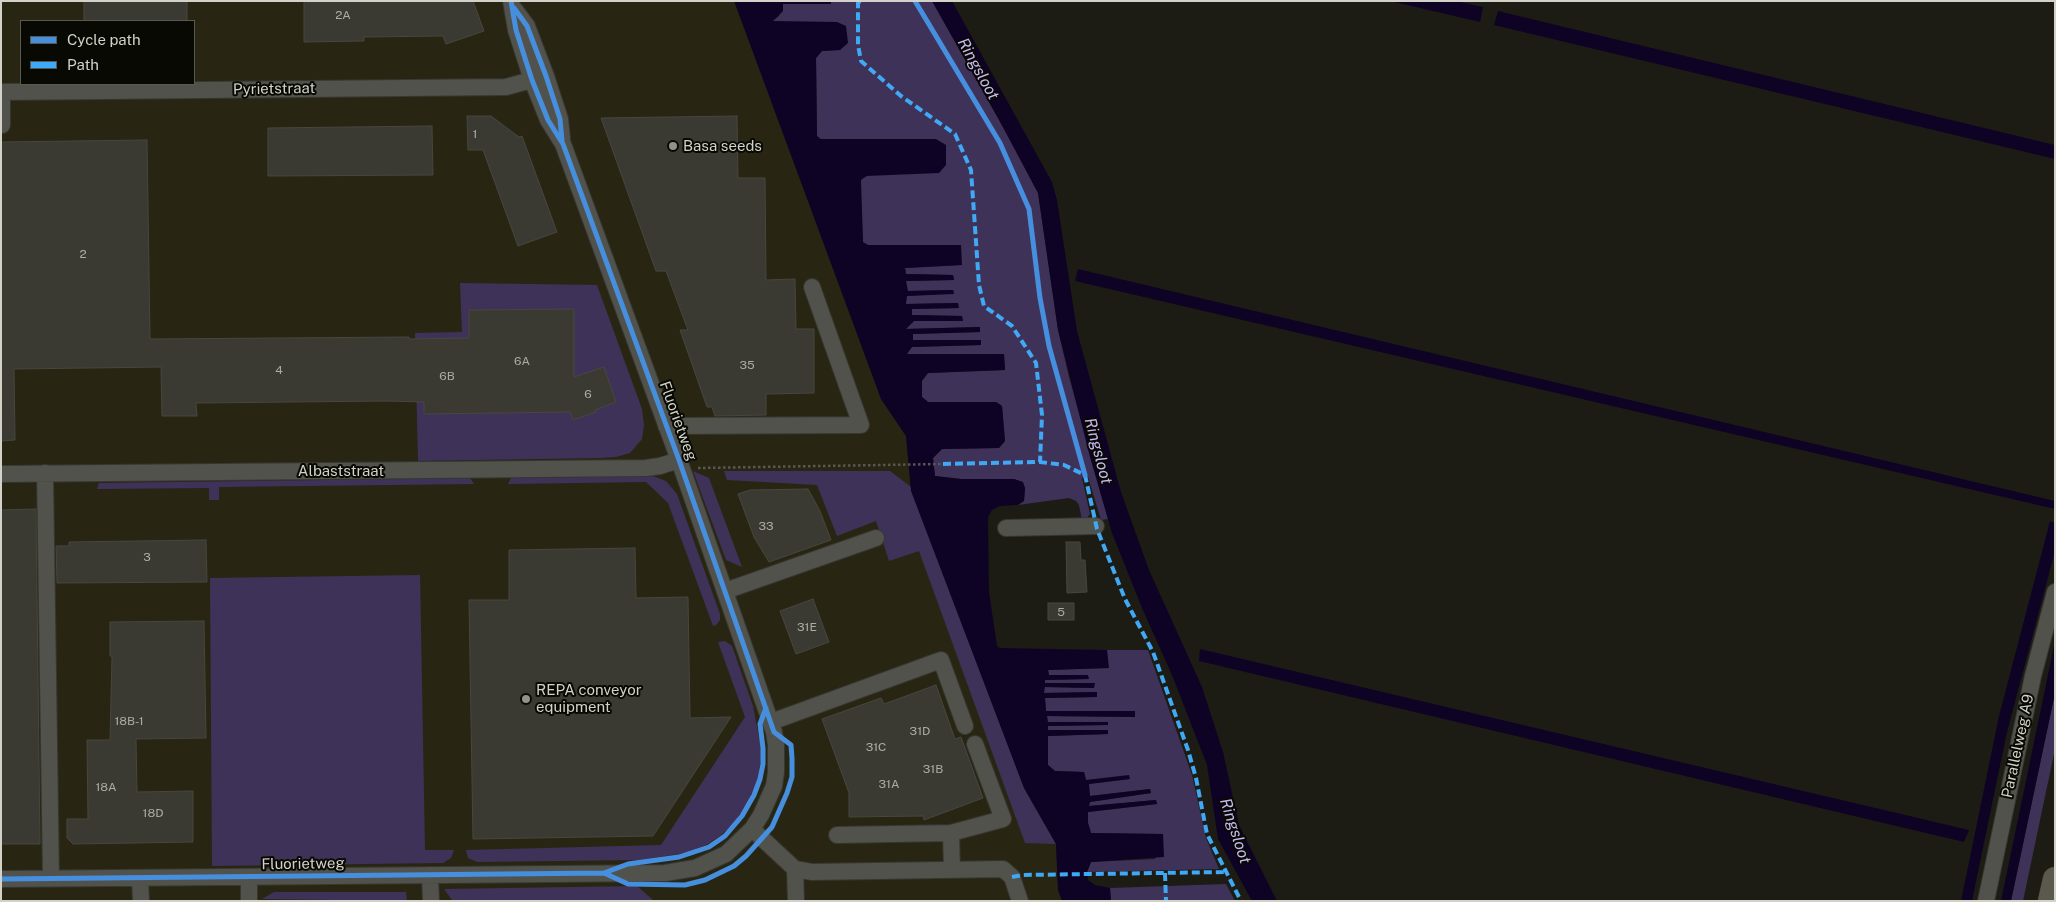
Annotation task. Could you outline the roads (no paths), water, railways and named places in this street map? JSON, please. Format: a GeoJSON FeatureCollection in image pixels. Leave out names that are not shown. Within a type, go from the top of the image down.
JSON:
{"type":"FeatureCollection","features":[{"type":"Feature","properties":{"kind":"highway"},"geometry":{"type":"LineString","coordinates":[[2050,901],[2055,879]]}},
{"type":"Feature","properties":{"kind":"street","name":"Fluorietweg"},"geometry":{"type":"LineString","coordinates":[[1,879],[681,871],[702,865],[726,854],[752,829],[768,801],[775,779],[776,745],[771,722],[681,464],[563,144],[560,119],[539,78],[526,26],[512,4]]}},
{"type":"Feature","properties":{"kind":"street","name":"Pyrietstraat"},"geometry":{"type":"LineString","coordinates":[[1,92],[512,87],[539,78]]}},
{"type":"Feature","properties":{"kind":"street"},"geometry":{"type":"LineString","coordinates":[[1,92],[2,125]]}},
{"type":"Feature","properties":{"kind":"street"},"geometry":{"type":"LineString","coordinates":[[666,426],[861,425],[812,287]]}},
{"type":"Feature","properties":{"kind":"street","name":"Albaststraat"},"geometry":{"type":"LineString","coordinates":[[1,474],[646,468],[681,464]]}},
{"type":"Feature","properties":{"kind":"street"},"geometry":{"type":"LineString","coordinates":[[44,473],[51,878]]}},
{"type":"Feature","properties":{"kind":"street"},"geometry":{"type":"LineString","coordinates":[[1006,528],[1096,526]]}},
{"type":"Feature","properties":{"kind":"street"},"geometry":{"type":"LineString","coordinates":[[725,592],[876,538]]}},
{"type":"Feature","properties":{"kind":"street","name":"Parallelweg A9"},"geometry":{"type":"LineString","coordinates":[[1986,901],[2033,676],[2055,592]]}},
{"type":"Feature","properties":{"kind":"street"},"geometry":{"type":"LineString","coordinates":[[771,722],[941,660],[965,726]]}},
{"type":"Feature","properties":{"kind":"street"},"geometry":{"type":"LineString","coordinates":[[837,835],[951,833],[1002,819],[975,744]]}},
{"type":"Feature","properties":{"kind":"street"},"geometry":{"type":"LineString","coordinates":[[752,829],[795,869],[812,872],[1003,869],[1012,877],[1020,901]]}},
{"type":"Feature","properties":{"kind":"street"},"geometry":{"type":"LineString","coordinates":[[951,833],[952,870]]}},
{"type":"Feature","properties":{"kind":"street"},"geometry":{"type":"LineString","coordinates":[[795,869],[796,901]]}},
{"type":"Feature","properties":{"kind":"street"},"geometry":{"type":"LineString","coordinates":[[430,875],[431,901]]}},
{"type":"Feature","properties":{"kind":"street","name":"Fluorietweg"},"geometry":{"type":"LineString","coordinates":[[249,877],[249,901]]}},
{"type":"Feature","properties":{"kind":"street"},"geometry":{"type":"LineString","coordinates":[[140,878],[141,901]]}},
{"type":"Feature","properties":{"kind":"water"},"geometry":{"type":"Polygon","coordinates":[[[734,1],[831,1],[831,4],[783,4],[783,11],[773,21],[837,22],[846,26],[848,43],[840,50],[822,51],[816,58],[817,136],[820,139],[936,139],[946,145],[946,165],[939,173],[866,176],[861,180],[863,242],[868,245],[961,245],[962,265],[905,268],[906,274],[953,275],[954,280],[906,281],[908,291],[953,290],[954,294],[907,296],[906,304],[958,303],[959,308],[912,309],[912,315],[962,316],[963,321],[914,321],[906,329],[980,327],[980,332],[913,334],[913,340],[981,340],[981,345],[912,347],[907,354],[1004,354],[1005,370],[928,373],[922,381],[922,397],[928,402],[996,402],[1002,406],[1005,441],[999,448],[942,449],[933,458],[935,476],[961,479],[1014,479],[1023,482],[1025,488],[1024,501],[1018,505],[1000,506],[992,510],[988,517],[989,592],[997,646],[1000,648],[1107,650],[1109,668],[1048,670],[1049,675],[1088,675],[1089,679],[1045,680],[1045,683],[1095,683],[1094,688],[1045,687],[1044,693],[1097,692],[1097,697],[1045,698],[1046,711],[1135,711],[1135,717],[1047,716],[1048,722],[1108,722],[1108,725],[1048,726],[1048,730],[1108,730],[1108,734],[1048,736],[1048,765],[1055,771],[1084,772],[1086,780],[1129,775],[1130,779],[1089,784],[1090,796],[1150,789],[1151,793],[1090,802],[1089,806],[1156,800],[1157,804],[1088,812],[1088,823],[1091,833],[1163,834],[1164,857],[1091,862],[1087,872],[1088,880],[1095,885],[1110,888],[1111,901],[1062,901],[1058,890],[1056,844],[1024,788],[911,491],[906,436],[881,399],[734,1]]]}},
{"type":"Feature","properties":{"kind":"water","name":"Ringsloot"},"geometry":{"type":"Polygon","coordinates":[[[932,1],[952,1],[1052,182],[1057,200],[1077,331],[1121,492],[1149,570],[1202,687],[1223,752],[1239,825],[1277,901],[1252,901],[1218,839],[1207,765],[1172,675],[1142,608],[1112,533],[1090,457],[1058,330],[1038,193],[932,1]]]}},
{"type":"Feature","properties":{"kind":"water"},"geometry":{"type":"Polygon","coordinates":[[[1390,1],[1456,1],[1483,7],[1480,22],[1390,1]]]}},
{"type":"Feature","properties":{"kind":"water"},"geometry":{"type":"Polygon","coordinates":[[[1498,11],[2055,145],[2055,159],[1494,25],[1498,11]]]}},
{"type":"Feature","properties":{"kind":"water"},"geometry":{"type":"Polygon","coordinates":[[[1078,269],[2055,501],[2055,509],[1075,281],[1078,269]]]}},
{"type":"Feature","properties":{"kind":"water"},"geometry":{"type":"Polygon","coordinates":[[[2050,521],[2055,523],[2055,551],[2007,732],[1972,901],[1961,901],[1999,716],[2050,521]]]}},
{"type":"Feature","properties":{"kind":"water"},"geometry":{"type":"Polygon","coordinates":[[[2055,641],[2055,693],[2011,901],[2001,901],[2055,641]]]}},
{"type":"Feature","properties":{"kind":"water"},"geometry":{"type":"Polygon","coordinates":[[[1200,649],[1969,830],[1964,842],[1199,661],[1200,649]]]}},
{"type":"Feature","properties":{"kind":"place","name":"Basa seeds"},"geometry":{"type":"Point","coordinates":[673,146]}},
{"type":"Feature","properties":{"kind":"place","name":"REPA conveyor equipment"},"geometry":{"type":"Point","coordinates":[526,699]}}]}
